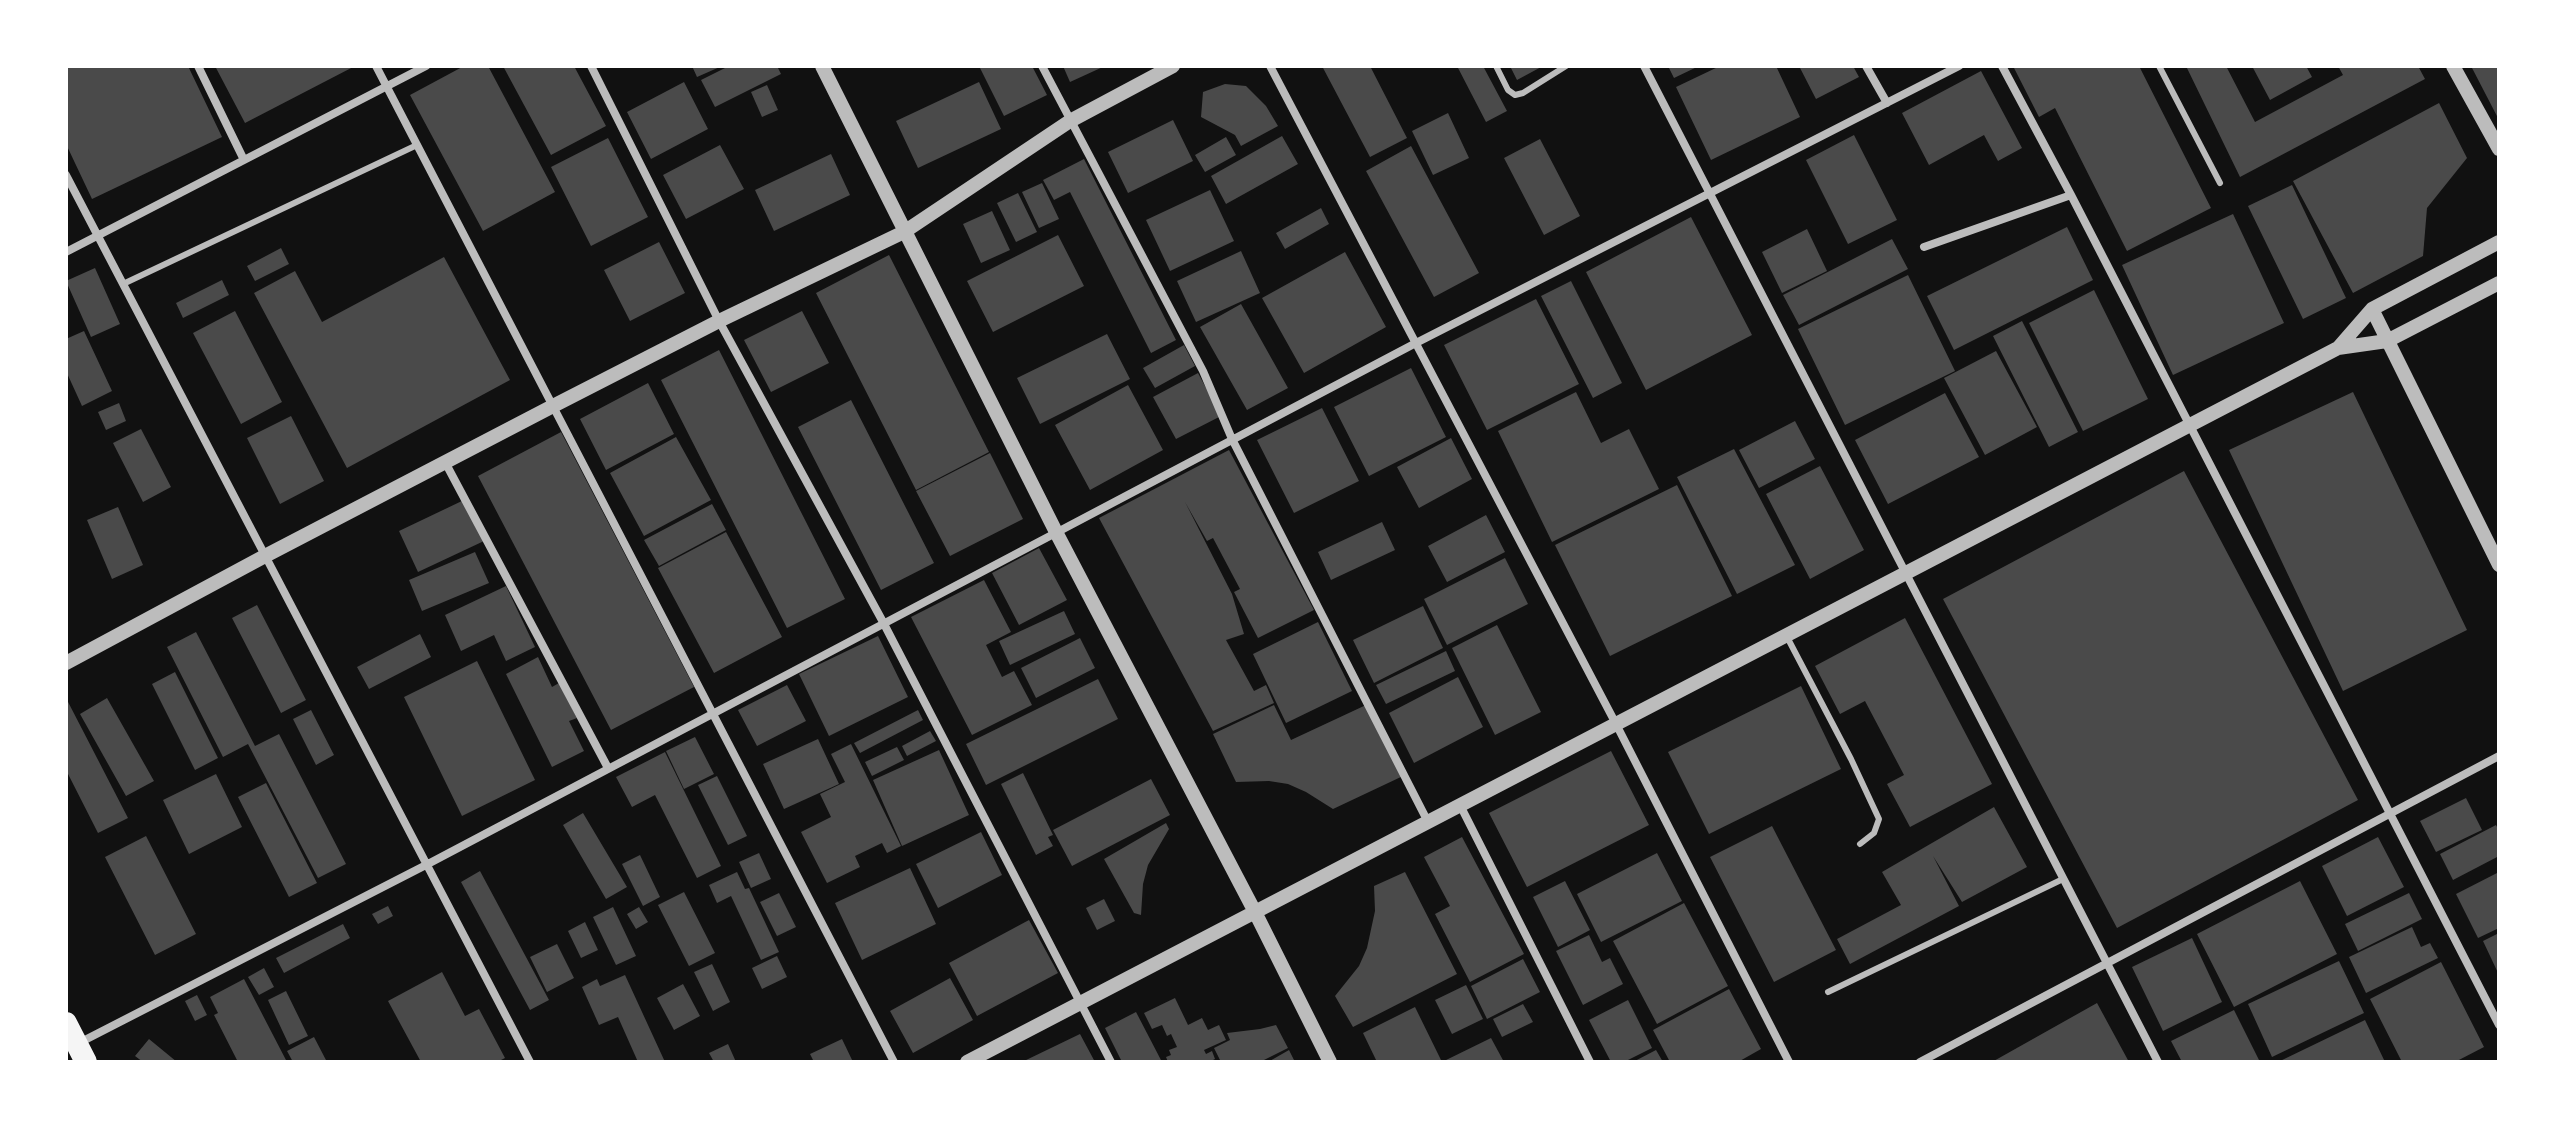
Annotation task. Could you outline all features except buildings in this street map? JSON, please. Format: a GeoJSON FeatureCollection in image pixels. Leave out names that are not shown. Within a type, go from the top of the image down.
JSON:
{"type":"FeatureCollection","features":[{"type":"Feature","properties":{"kind":"highway"},"geometry":{"type":"LineString","coordinates":[[66,1023],[81,1053]]}},
{"type":"Feature","properties":{"kind":"street"},"geometry":{"type":"LineString","coordinates":[[198,66],[244,160]]}},
{"type":"Feature","properties":{"kind":"street"},"geometry":{"type":"LineString","coordinates":[[376,66],[894,1062]]}},
{"type":"Feature","properties":{"kind":"street"},"geometry":{"type":"LineString","coordinates":[[66,252],[426,66]]}},
{"type":"Feature","properties":{"kind":"street"},"geometry":{"type":"LineString","coordinates":[[591,66],[719,321],[883,622],[1111,1062]]}},
{"type":"Feature","properties":{"kind":"street"},"geometry":{"type":"LineString","coordinates":[[822,66],[1057,534],[1330,1062]]}},
{"type":"Feature","properties":{"kind":"street"},"geometry":{"type":"LineString","coordinates":[[1042,66],[1203,371],[1232,439],[1428,822]]}},
{"type":"Feature","properties":{"kind":"street"},"geometry":{"type":"LineString","coordinates":[[66,663],[553,406],[719,321],[904,232],[1070,121],[1173,66]]}},
{"type":"Feature","properties":{"kind":"street"},"geometry":{"type":"LineString","coordinates":[[1270,66],[1616,724],[1789,1062]]}},
{"type":"Feature","properties":{"kind":"street"},"geometry":{"type":"LineString","coordinates":[[1644,66],[2158,1062]]}},
{"type":"Feature","properties":{"kind":"street"},"geometry":{"type":"LineString","coordinates":[[1866,66],[1887,103]]}},
{"type":"Feature","properties":{"kind":"street"},"geometry":{"type":"LineString","coordinates":[[81,1053],[883,622],[1057,534],[1414,344],[1959,66]]}},
{"type":"Feature","properties":{"kind":"street"},"geometry":{"type":"LineString","coordinates":[[2002,66],[2499,1025]]}},
{"type":"Feature","properties":{"kind":"street"},"geometry":{"type":"LineString","coordinates":[[2453,66],[2499,149]]}},
{"type":"Feature","properties":{"kind":"street"},"geometry":{"type":"LineString","coordinates":[[66,175],[530,1062]]}},
{"type":"Feature","properties":{"kind":"street"},"geometry":{"type":"LineString","coordinates":[[1924,247],[2071,195]]}},
{"type":"Feature","properties":{"kind":"street"},"geometry":{"type":"LineString","coordinates":[[2338,348],[2372,309],[2499,242]]}},
{"type":"Feature","properties":{"kind":"street"},"geometry":{"type":"LineString","coordinates":[[967,1062],[2338,348],[2387,341],[2499,283]]}},
{"type":"Feature","properties":{"kind":"street"},"geometry":{"type":"LineString","coordinates":[[2372,309],[2499,565]]}},
{"type":"Feature","properties":{"kind":"street"},"geometry":{"type":"LineString","coordinates":[[445,462],[608,768]]}},
{"type":"Feature","properties":{"kind":"street"},"geometry":{"type":"LineString","coordinates":[[1920,1062],[2499,756]]}},
{"type":"Feature","properties":{"kind":"street"},"geometry":{"type":"LineString","coordinates":[[1460,805],[1590,1062]]}},
{"type":"Feature","properties":{"kind":"lane"},"geometry":{"type":"LineString","coordinates":[[1496,66],[1508,90],[1515,95],[1566,66]]}},
{"type":"Feature","properties":{"kind":"lane"},"geometry":{"type":"LineString","coordinates":[[2159,66],[2220,183]]}},
{"type":"Feature","properties":{"kind":"lane"},"geometry":{"type":"LineString","coordinates":[[123,284],[417,145]]}},
{"type":"Feature","properties":{"kind":"lane"},"geometry":{"type":"LineString","coordinates":[[1786,635],[1879,819],[1874,833],[1860,844]]}},
{"type":"Feature","properties":{"kind":"lane"},"geometry":{"type":"LineString","coordinates":[[1828,992],[2063,879]]}}]}
